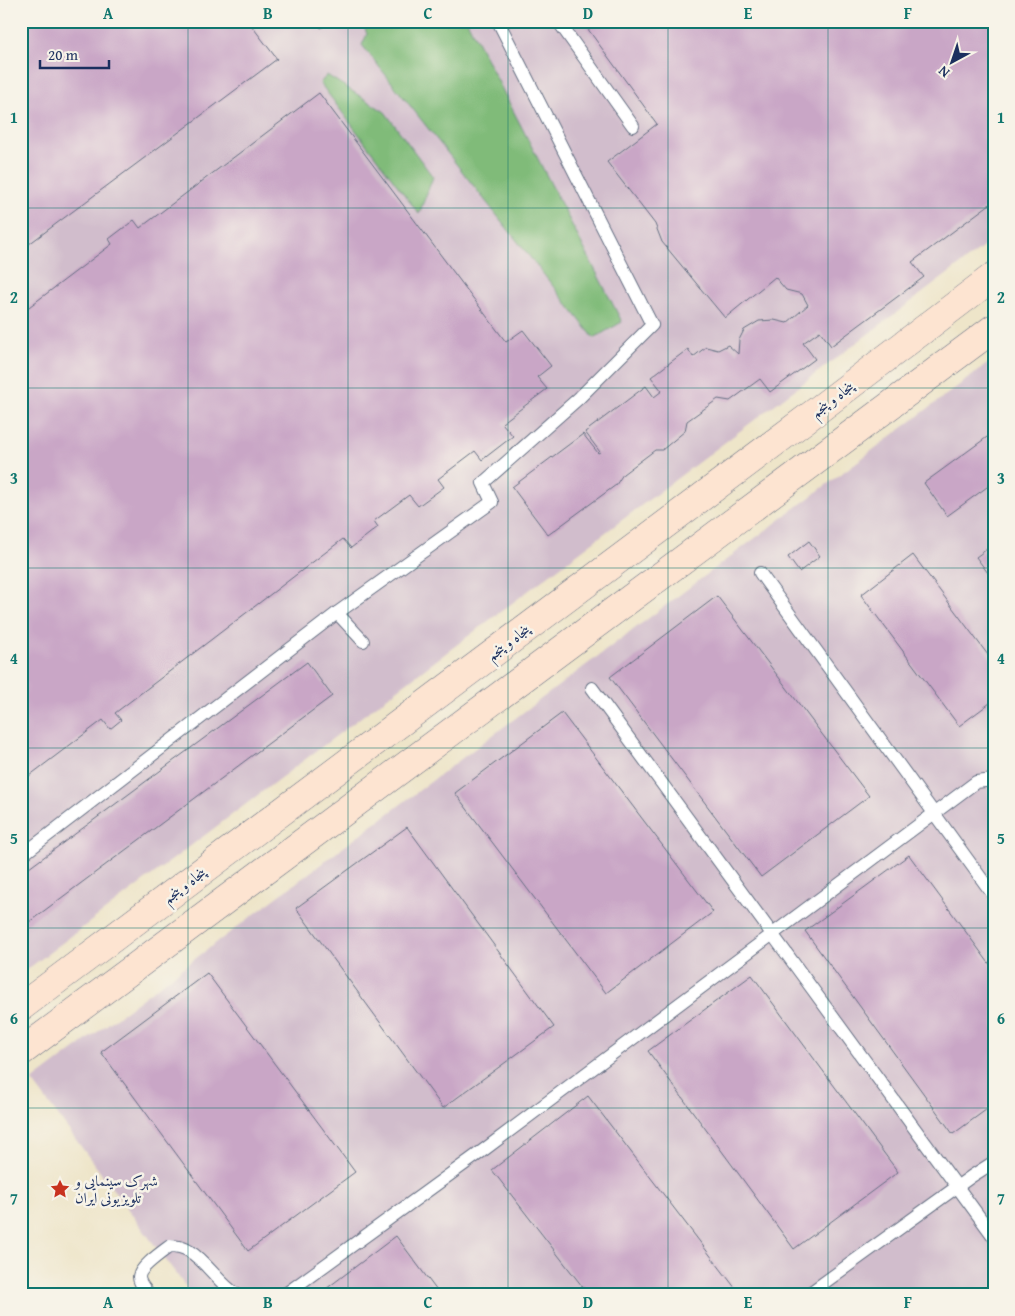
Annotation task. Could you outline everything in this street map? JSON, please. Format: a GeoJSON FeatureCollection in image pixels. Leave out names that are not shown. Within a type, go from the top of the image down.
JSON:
{"type":"FeatureCollection","features":[{"type":"Feature","properties":{"kind":"main road","name":"پنجاه و پنجم"},"geometry":{"type":"LineString","coordinates":[[21,1007],[994,276]]}},
{"type":"Feature","properties":{"kind":"main road"},"geometry":{"type":"LineString","coordinates":[[21,1052],[994,328]]}},
{"type":"Feature","properties":{"kind":"main road"},"geometry":{"type":"LineString","coordinates":[[814,413],[838,444]]}},
{"type":"Feature","properties":{"kind":"lane"},"geometry":{"type":"LineString","coordinates":[[21,856],[337,613],[492,502],[483,484],[579,398],[652,325],[498,21]]}},
{"type":"Feature","properties":{"kind":"lane"},"geometry":{"type":"LineString","coordinates":[[558,21],[633,126]]}},
{"type":"Feature","properties":{"kind":"lane"},"geometry":{"type":"LineString","coordinates":[[760,573],[994,896]]}},
{"type":"Feature","properties":{"kind":"lane"},"geometry":{"type":"LineString","coordinates":[[337,613],[363,641]]}},
{"type":"Feature","properties":{"kind":"lane"},"geometry":{"type":"LineString","coordinates":[[592,688],[994,1237]]}},
{"type":"Feature","properties":{"kind":"lane"},"geometry":{"type":"LineString","coordinates":[[284,1295],[493,1143],[976,782],[994,780]]}},
{"type":"Feature","properties":{"kind":"lane"},"geometry":{"type":"LineString","coordinates":[[807,1295],[994,1162]]}},
{"type":"Feature","properties":{"kind":"lane"},"geometry":{"type":"LineString","coordinates":[[149,1295],[139,1278],[142,1270],[170,1246],[180,1246],[189,1251],[229,1290],[237,1295]]}},
{"type":"Feature","properties":{"kind":"shaded area"},"geometry":{"type":"Polygon","coordinates":[[[21,21],[994,21],[994,239],[21,974],[21,21]]]}},
{"type":"Feature","properties":{"kind":"shaded area"},"geometry":{"type":"Polygon","coordinates":[[[994,359],[994,1295],[192,1295],[32,1081],[994,359]]]}},
{"type":"Feature","properties":{"kind":"green space"},"geometry":{"type":"Polygon","coordinates":[[[368,21],[467,21],[622,322],[594,338],[362,45],[367,34],[363,24],[368,21]]]}},
{"type":"Feature","properties":{"kind":"green space"},"geometry":{"type":"Polygon","coordinates":[[[327,75],[385,112],[433,177],[419,214],[320,83],[327,75]]]}},
{"type":"Feature","properties":{"kind":"building"},"geometry":{"type":"Polygon","coordinates":[[[21,21],[248,21],[277,59],[21,250],[21,21]]]}},
{"type":"Feature","properties":{"kind":"building"},"geometry":{"type":"Polygon","coordinates":[[[316,21],[331,21],[321,28],[316,21]]]}},
{"type":"Feature","properties":{"kind":"building"},"geometry":{"type":"Polygon","coordinates":[[[582,21],[994,21],[994,201],[912,262],[924,277],[831,346],[820,331],[803,343],[815,359],[770,392],[760,379],[730,401],[718,399],[687,421],[685,431],[662,450],[655,450],[623,474],[616,485],[548,535],[512,487],[583,434],[598,453],[600,452],[585,432],[646,386],[654,397],[662,391],[651,377],[688,349],[693,357],[706,347],[718,350],[728,345],[738,354],[739,340],[744,330],[759,321],[774,320],[787,323],[808,305],[802,294],[786,290],[775,277],[725,318],[662,242],[655,224],[607,162],[657,124],[582,21]]]}},
{"type":"Feature","properties":{"kind":"building"},"geometry":{"type":"Polygon","coordinates":[[[319,93],[506,342],[523,330],[551,366],[537,377],[547,389],[502,423],[513,436],[482,460],[475,451],[438,479],[444,487],[418,506],[409,495],[374,521],[378,527],[351,548],[343,539],[115,713],[121,720],[110,729],[103,720],[21,782],[21,313],[112,244],[109,239],[134,220],[140,228],[319,93]]]}},
{"type":"Feature","properties":{"kind":"building"},"geometry":{"type":"Polygon","coordinates":[[[994,432],[994,482],[947,516],[924,483],[994,432]]]}},
{"type":"Feature","properties":{"kind":"building"},"geometry":{"type":"Polygon","coordinates":[[[809,541],[820,556],[799,572],[788,557],[809,541]]]}},
{"type":"Feature","properties":{"kind":"building"},"geometry":{"type":"Polygon","coordinates":[[[994,544],[994,581],[976,557],[994,544]]]}},
{"type":"Feature","properties":{"kind":"building"},"geometry":{"type":"Polygon","coordinates":[[[913,555],[994,663],[994,700],[959,726],[861,595],[913,555]]]}},
{"type":"Feature","properties":{"kind":"building"},"geometry":{"type":"Polygon","coordinates":[[[717,596],[869,796],[761,877],[610,677],[717,596]]]}},
{"type":"Feature","properties":{"kind":"building"},"geometry":{"type":"Polygon","coordinates":[[[307,662],[332,696],[21,928],[21,874],[307,662]]]}},
{"type":"Feature","properties":{"kind":"building"},"geometry":{"type":"Polygon","coordinates":[[[562,713],[713,912],[606,993],[455,793],[562,713]]]}},
{"type":"Feature","properties":{"kind":"building"},"geometry":{"type":"Polygon","coordinates":[[[407,827],[554,1027],[443,1108],[296,908],[407,827]]]}},
{"type":"Feature","properties":{"kind":"building"},"geometry":{"type":"Polygon","coordinates":[[[909,855],[994,970],[994,1104],[953,1134],[805,931],[909,855]]]}},
{"type":"Feature","properties":{"kind":"building"},"geometry":{"type":"Polygon","coordinates":[[[207,973],[355,1172],[248,1251],[101,1052],[207,973]]]}},
{"type":"Feature","properties":{"kind":"building"},"geometry":{"type":"Polygon","coordinates":[[[752,975],[898,1172],[794,1249],[648,1051],[752,975]]]}},
{"type":"Feature","properties":{"kind":"building"},"geometry":{"type":"Polygon","coordinates":[[[588,1096],[736,1289],[729,1295],[589,1295],[492,1170],[588,1096]]]}},
{"type":"Feature","properties":{"kind":"building"},"geometry":{"type":"Polygon","coordinates":[[[396,1236],[440,1295],[318,1295],[396,1236]]]}},
{"type":"Feature","properties":{"kind":"place","name":"شهرک سینمایی و تلویزیونی ایران"},"geometry":{"type":"Point","coordinates":[60,1189]}}]}
